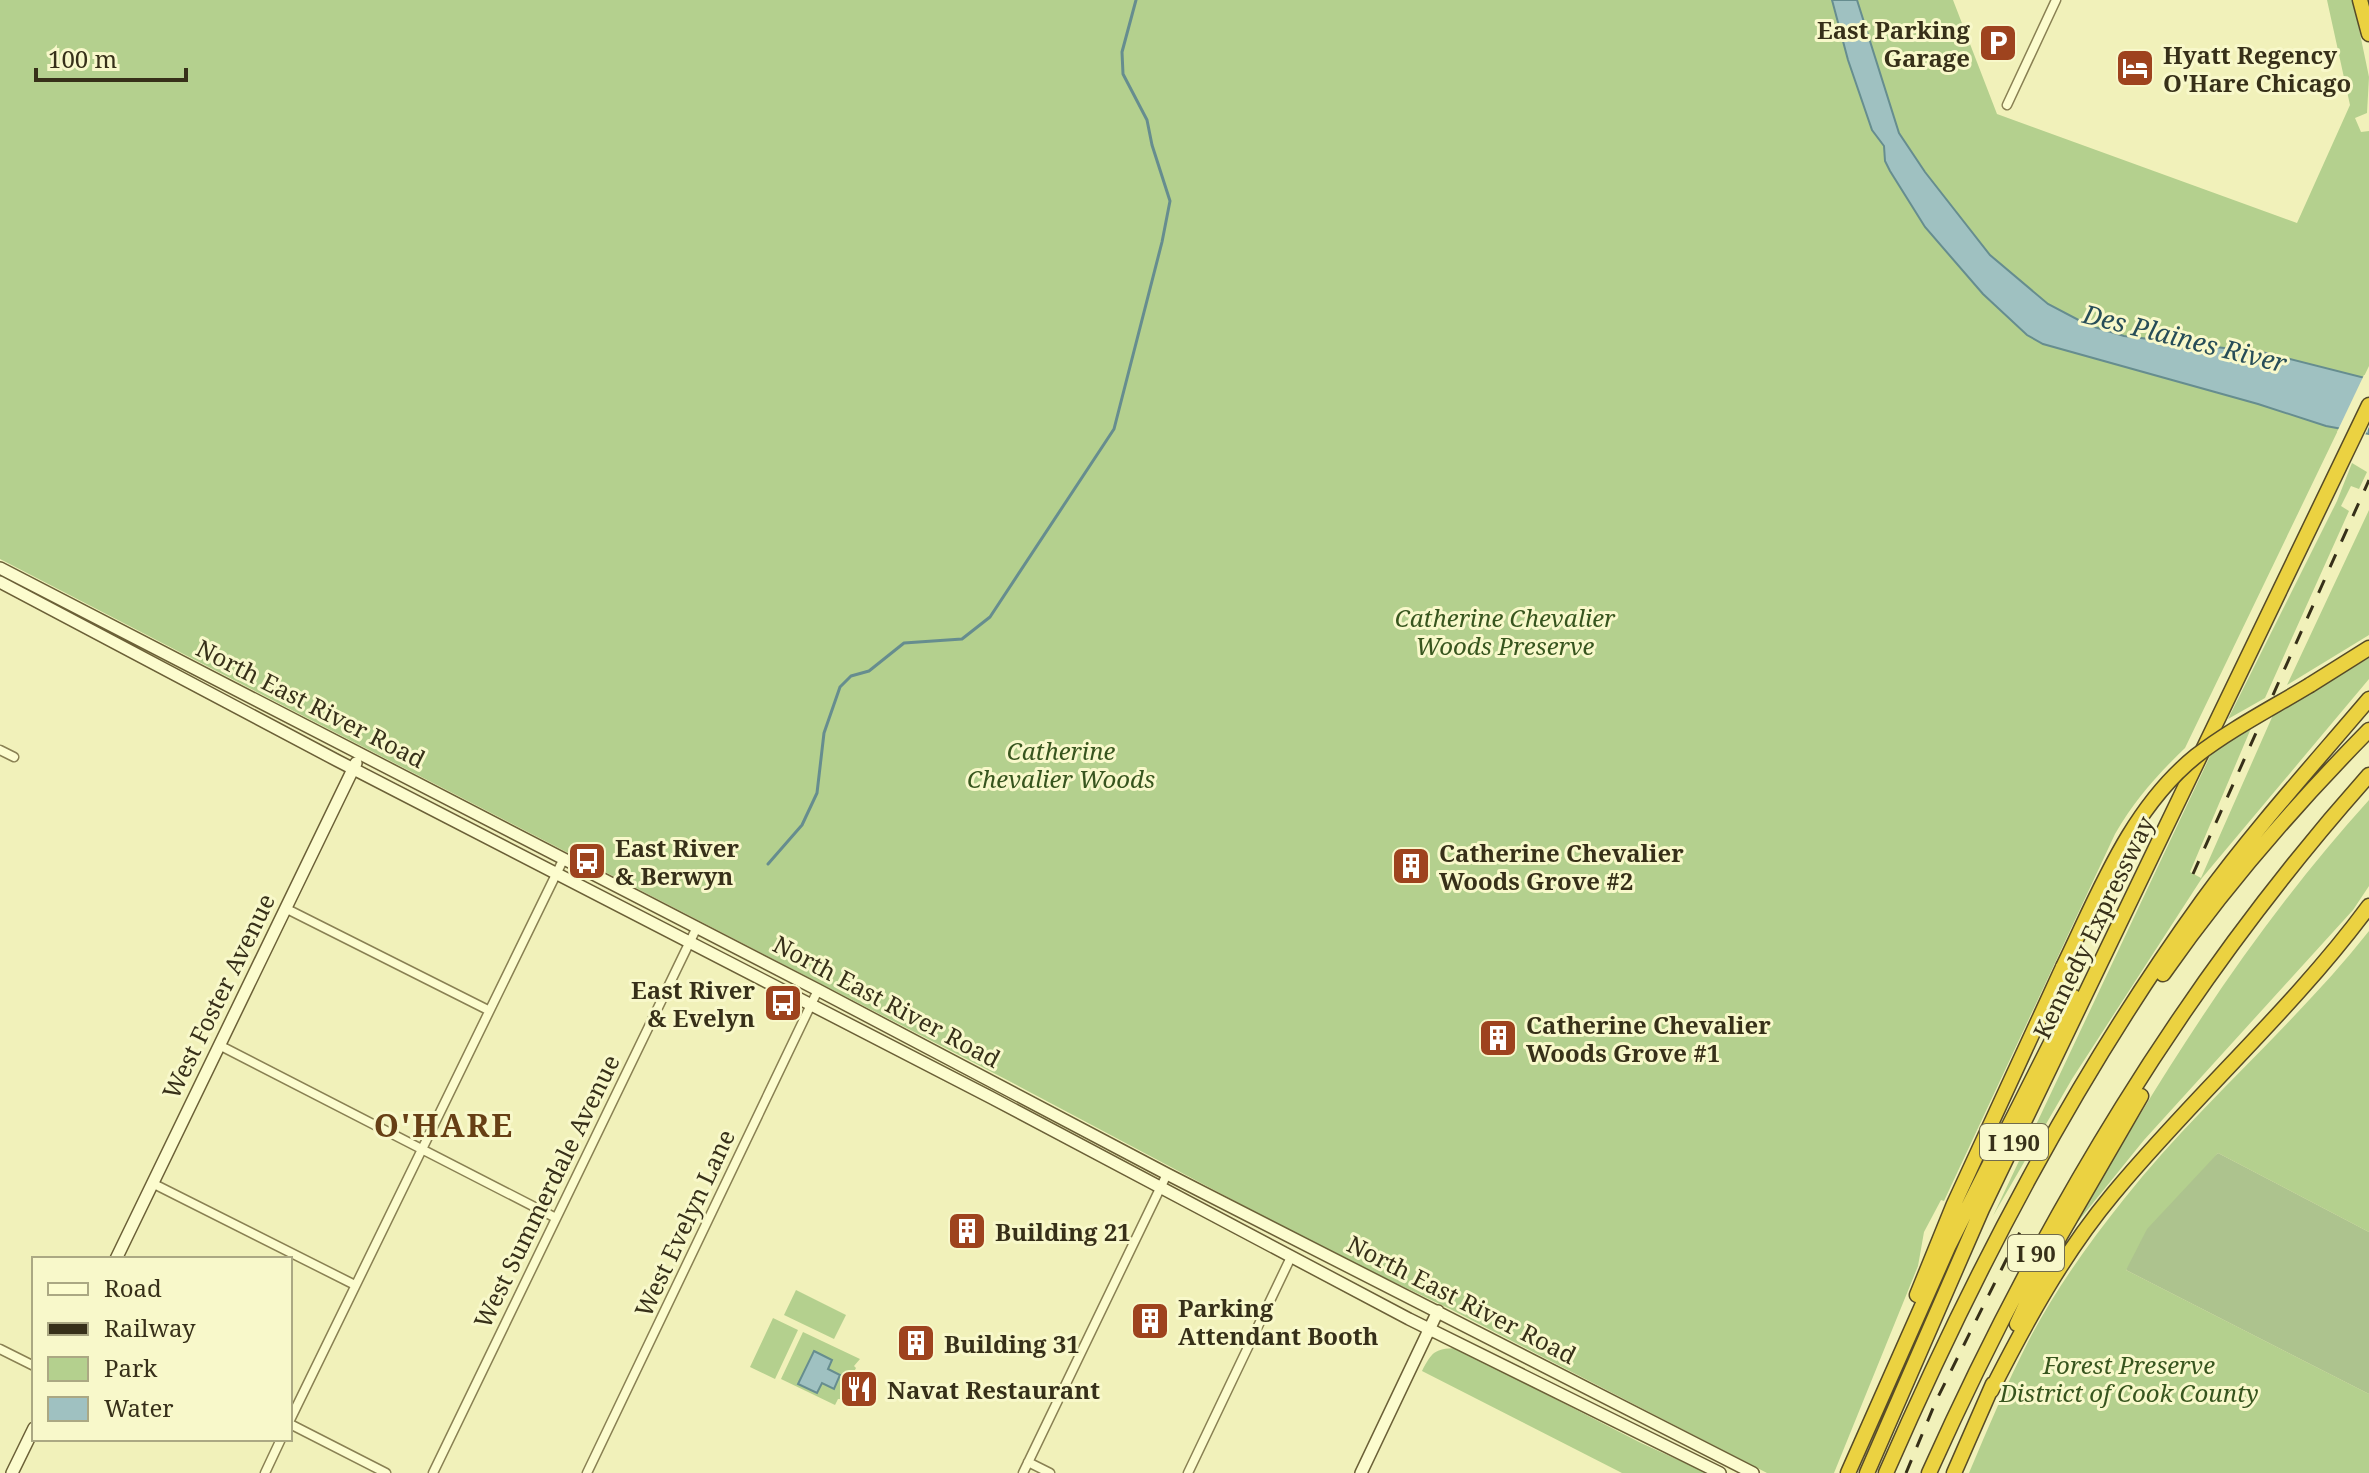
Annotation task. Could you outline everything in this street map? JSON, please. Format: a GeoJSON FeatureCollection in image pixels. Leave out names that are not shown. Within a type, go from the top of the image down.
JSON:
{"type":"FeatureCollection","features":[{"type":"Feature","properties":{"kind":"highway"},"geometry":{"type":"LineString","coordinates":[[2360,0],[2369,34]]}},
{"type":"Feature","properties":{"kind":"highway","name":"Kennedy Expressway"},"geometry":{"type":"LineString","coordinates":[[1867,1473],[1982,1209],[2369,405]]}},
{"type":"Feature","properties":{"kind":"highway"},"geometry":{"type":"LineString","coordinates":[[1848,1473],[1954,1204],[2063,967],[2128,836],[2167,784],[2212,745],[2369,648]]}},
{"type":"Feature","properties":{"kind":"highway","name":"I 90"},"geometry":{"type":"LineString","coordinates":[[1886,1473],[1995,1242],[2130,1008],[2205,898],[2274,810],[2369,699]]}},
{"type":"Feature","properties":{"kind":"highway","name":"I 90"},"geometry":{"type":"LineString","coordinates":[[2082,1090],[2187,940],[2226,890],[2369,730]]}},
{"type":"Feature","properties":{"kind":"highway","name":"I 90"},"geometry":{"type":"LineString","coordinates":[[1929,1473],[1978,1364],[2044,1238],[2097,1147],[2218,962],[2274,888],[2369,775]]}},
{"type":"Feature","properties":{"kind":"highway"},"geometry":{"type":"LineString","coordinates":[[1875,1408],[1891,1380],[1988,1164],[2171,816]]}},
{"type":"Feature","properties":{"kind":"highway"},"geometry":{"type":"LineString","coordinates":[[1991,1391],[2059,1267],[2112,1194],[2332,952],[2369,906]]}},
{"type":"Feature","properties":{"kind":"highway"},"geometry":{"type":"LineString","coordinates":[[1954,1473],[2039,1275],[2094,1173],[2148,1083],[2163,1044]]}},
{"type":"Feature","properties":{"kind":"main road","name":"North East River Road"},"geometry":{"type":"LineString","coordinates":[[0,568],[697,927],[1167,1174],[1753,1473]]}},
{"type":"Feature","properties":{"kind":"main road","name":"North East River Road"},"geometry":{"type":"LineString","coordinates":[[0,582],[1291,1257],[1720,1473]]}},
{"type":"Feature","properties":{"kind":"main road","name":"West Foster Avenue"},"geometry":{"type":"LineString","coordinates":[[117,1257],[361,753]]}},
{"type":"Feature","properties":{"kind":"main road"},"geometry":{"type":"LineString","coordinates":[[1361,1473],[1438,1311]]}},
{"type":"Feature","properties":{"kind":"main road"},"geometry":{"type":"LineString","coordinates":[[12,1473],[32,1432]]}},
{"type":"Feature","properties":{"kind":"street"},"geometry":{"type":"LineString","coordinates":[[2007,105],[2056,0]]}},
{"type":"Feature","properties":{"kind":"street"},"geometry":{"type":"LineString","coordinates":[[0,750],[14,757]]}},
{"type":"Feature","properties":{"kind":"street"},"geometry":{"type":"LineString","coordinates":[[292,1418],[564,858]]}},
{"type":"Feature","properties":{"kind":"street"},"geometry":{"type":"LineString","coordinates":[[285,908],[488,1010]]}},
{"type":"Feature","properties":{"kind":"street","name":"West Summerdale Avenue"},"geometry":{"type":"LineString","coordinates":[[433,1473],[697,927]]}},
{"type":"Feature","properties":{"kind":"street","name":"West Evelyn Lane"},"geometry":{"type":"LineString","coordinates":[[587,1473],[818,990]]}},
{"type":"Feature","properties":{"kind":"street"},"geometry":{"type":"LineString","coordinates":[[219,1045],[556,1218]]}},
{"type":"Feature","properties":{"kind":"street"},"geometry":{"type":"LineString","coordinates":[[1023,1473],[1167,1174]]}},
{"type":"Feature","properties":{"kind":"street"},"geometry":{"type":"LineString","coordinates":[[152,1183],[355,1285]]}},
{"type":"Feature","properties":{"kind":"street"},"geometry":{"type":"LineString","coordinates":[[1188,1473],[1291,1257]]}},
{"type":"Feature","properties":{"kind":"street"},"geometry":{"type":"LineString","coordinates":[[0,1349],[32,1365]]}},
{"type":"Feature","properties":{"kind":"street"},"geometry":{"type":"LineString","coordinates":[[292,1423],[386,1473]]}},
{"type":"Feature","properties":{"kind":"street"},"geometry":{"type":"LineString","coordinates":[[265,1473],[280,1441]]}},
{"type":"Feature","properties":{"kind":"street"},"geometry":{"type":"LineString","coordinates":[[1028,1462],[1050,1473]]}},
{"type":"Feature","properties":{"kind":"green space","name":"Catherine Chevalier Woods"},"geometry":{"type":"Polygon","coordinates":[[[0,0],[1953,0],[1997,114],[2297,223],[2350,105],[2327,0],[2353,0],[2369,77],[2367,113],[2355,118],[2361,132],[2369,131],[2369,366],[2185,748],[2147,789],[2115,834],[1944,1201],[1941,1200],[1924,1232],[1918,1266],[1834,1473],[1767,1473],[1450,1309],[1327,1250],[1011,1082],[0,559],[0,0]]]}},
{"type":"Feature","properties":{"kind":"green space"},"geometry":{"type":"Polygon","coordinates":[[[2352,463],[2367,472],[2359,489],[2351,486],[2341,506],[2349,511],[2265,698],[2228,719],[2337,501],[2352,463]]]}},
{"type":"Feature","properties":{"kind":"green space"},"geometry":{"type":"Polygon","coordinates":[[[2369,510],[2369,635],[2287,685],[2369,510]]]}},
{"type":"Feature","properties":{"kind":"green space"},"geometry":{"type":"Polygon","coordinates":[[[2369,658],[2369,679],[2202,878],[2072,1079],[1993,1216],[2212,752],[2252,726],[2190,872],[2201,878],[2273,715],[2369,658]]]}},
{"type":"Feature","properties":{"kind":"green space"},"geometry":{"type":"Polygon","coordinates":[[[2369,800],[2369,886],[2353,910],[2144,1140],[2076,1224],[2141,1112],[2211,1004],[2286,899],[2369,800]]]}},
{"type":"Feature","properties":{"kind":"green space","name":"Forest Preserve District of Cook County"},"geometry":{"type":"Polygon","coordinates":[[[2369,931],[2369,1232],[2218,1153],[2126,1270],[2369,1394],[2369,1473],[1969,1473],[2005,1389],[2039,1321],[2098,1233],[2183,1130],[2310,1000],[2369,931]]]}},
{"type":"Feature","properties":{"kind":"green space"},"geometry":{"type":"Polygon","coordinates":[[[2218,1153],[2369,1232],[2369,1394],[2126,1270],[2147,1229],[2218,1153]]]}},
{"type":"Feature","properties":{"kind":"green space"},"geometry":{"type":"Polygon","coordinates":[[[796,1290],[846,1315],[834,1339],[784,1315],[796,1290]]]}},
{"type":"Feature","properties":{"kind":"green space"},"geometry":{"type":"Polygon","coordinates":[[[773,1318],[798,1330],[775,1379],[750,1367],[773,1318]]]}},
{"type":"Feature","properties":{"kind":"green space"},"geometry":{"type":"Polygon","coordinates":[[[803,1332],[860,1359],[835,1405],[781,1379],[803,1332]]]}},
{"type":"Feature","properties":{"kind":"green space"},"geometry":{"type":"Polygon","coordinates":[[[1456,1348],[1641,1443],[1707,1473],[1622,1473],[1422,1371],[1434,1353],[1456,1348]]]}},
{"type":"Feature","properties":{"kind":"water"},"geometry":{"type":"Polygon","coordinates":[[[1832,0],[1857,0],[1899,133],[1925,172],[1990,255],[2048,304],[2088,325],[2124,336],[2266,353],[2369,379],[2369,434],[2326,426],[2043,344],[2027,335],[1983,294],[1925,227],[1890,171],[1885,161],[1884,146],[1872,130],[1848,60],[1832,0]]]}},
{"type":"Feature","properties":{"kind":"water"},"geometry":{"type":"Polygon","coordinates":[[[814,1351],[832,1360],[828,1369],[840,1375],[834,1389],[822,1383],[817,1393],[798,1384],[814,1351]]]}},
{"type":"Feature","properties":{"kind":"pier"},"geometry":{"type":"Polygon","coordinates":[[[2364,375],[2369,375],[2369,427],[2364,437],[2337,432],[2364,375]]]}},
{"type":"Feature","properties":{"kind":"waterway"},"geometry":{"type":"LineString","coordinates":[[768,864],[802,825],[817,793],[824,733],[840,687],[851,676],[869,671],[904,643],[962,639],[990,617],[1114,429],[1170,201],[1147,120],[1123,74],[1122,52],[1136,0]]}},
{"type":"Feature","properties":{"kind":"railway"},"geometry":{"type":"LineString","coordinates":[[2193,874],[2369,480]]}},
{"type":"Feature","properties":{"kind":"railway"},"geometry":{"type":"LineString","coordinates":[[1906,1473],[1936,1401],[2020,1232]]}},
{"type":"Feature","properties":{"kind":"place","name":"East Parking Garage"},"geometry":{"type":"Point","coordinates":[1998,43]}},
{"type":"Feature","properties":{"kind":"place","name":"Hyatt Regency O'Hare Chicago"},"geometry":{"type":"Point","coordinates":[2135,68]}},
{"type":"Feature","properties":{"kind":"place","name":"East River & Berwyn"},"geometry":{"type":"Point","coordinates":[587,861]}},
{"type":"Feature","properties":{"kind":"place","name":"Catherine Chevalier Woods Grove #2"},"geometry":{"type":"Point","coordinates":[1411,866]}},
{"type":"Feature","properties":{"kind":"place","name":"East River & Evelyn"},"geometry":{"type":"Point","coordinates":[783,1003]}},
{"type":"Feature","properties":{"kind":"place","name":"Catherine Chevalier Woods Grove #1"},"geometry":{"type":"Point","coordinates":[1498,1038]}},
{"type":"Feature","properties":{"kind":"place","name":"Building 21"},"geometry":{"type":"Point","coordinates":[967,1231]}},
{"type":"Feature","properties":{"kind":"place","name":"Parking Attendant Booth"},"geometry":{"type":"Point","coordinates":[1150,1321]}},
{"type":"Feature","properties":{"kind":"place","name":"Building 31"},"geometry":{"type":"Point","coordinates":[916,1343]}},
{"type":"Feature","properties":{"kind":"place","name":"Navat Restaurant"},"geometry":{"type":"Point","coordinates":[859,1389]}},
{"type":"Feature","properties":{"kind":"district","name":"O'HARE"},"geometry":{"type":"Point","coordinates":[444,1124]}},
{"type":"Feature","properties":{"kind":"water label","name":"Des Plaines River"},"geometry":{"type":"Point","coordinates":[2185,338]}},
{"type":"Feature","properties":{"kind":"park label","name":"Catherine Chevalier Woods Preserve"},"geometry":{"type":"Point","coordinates":[1505,631]}}]}
